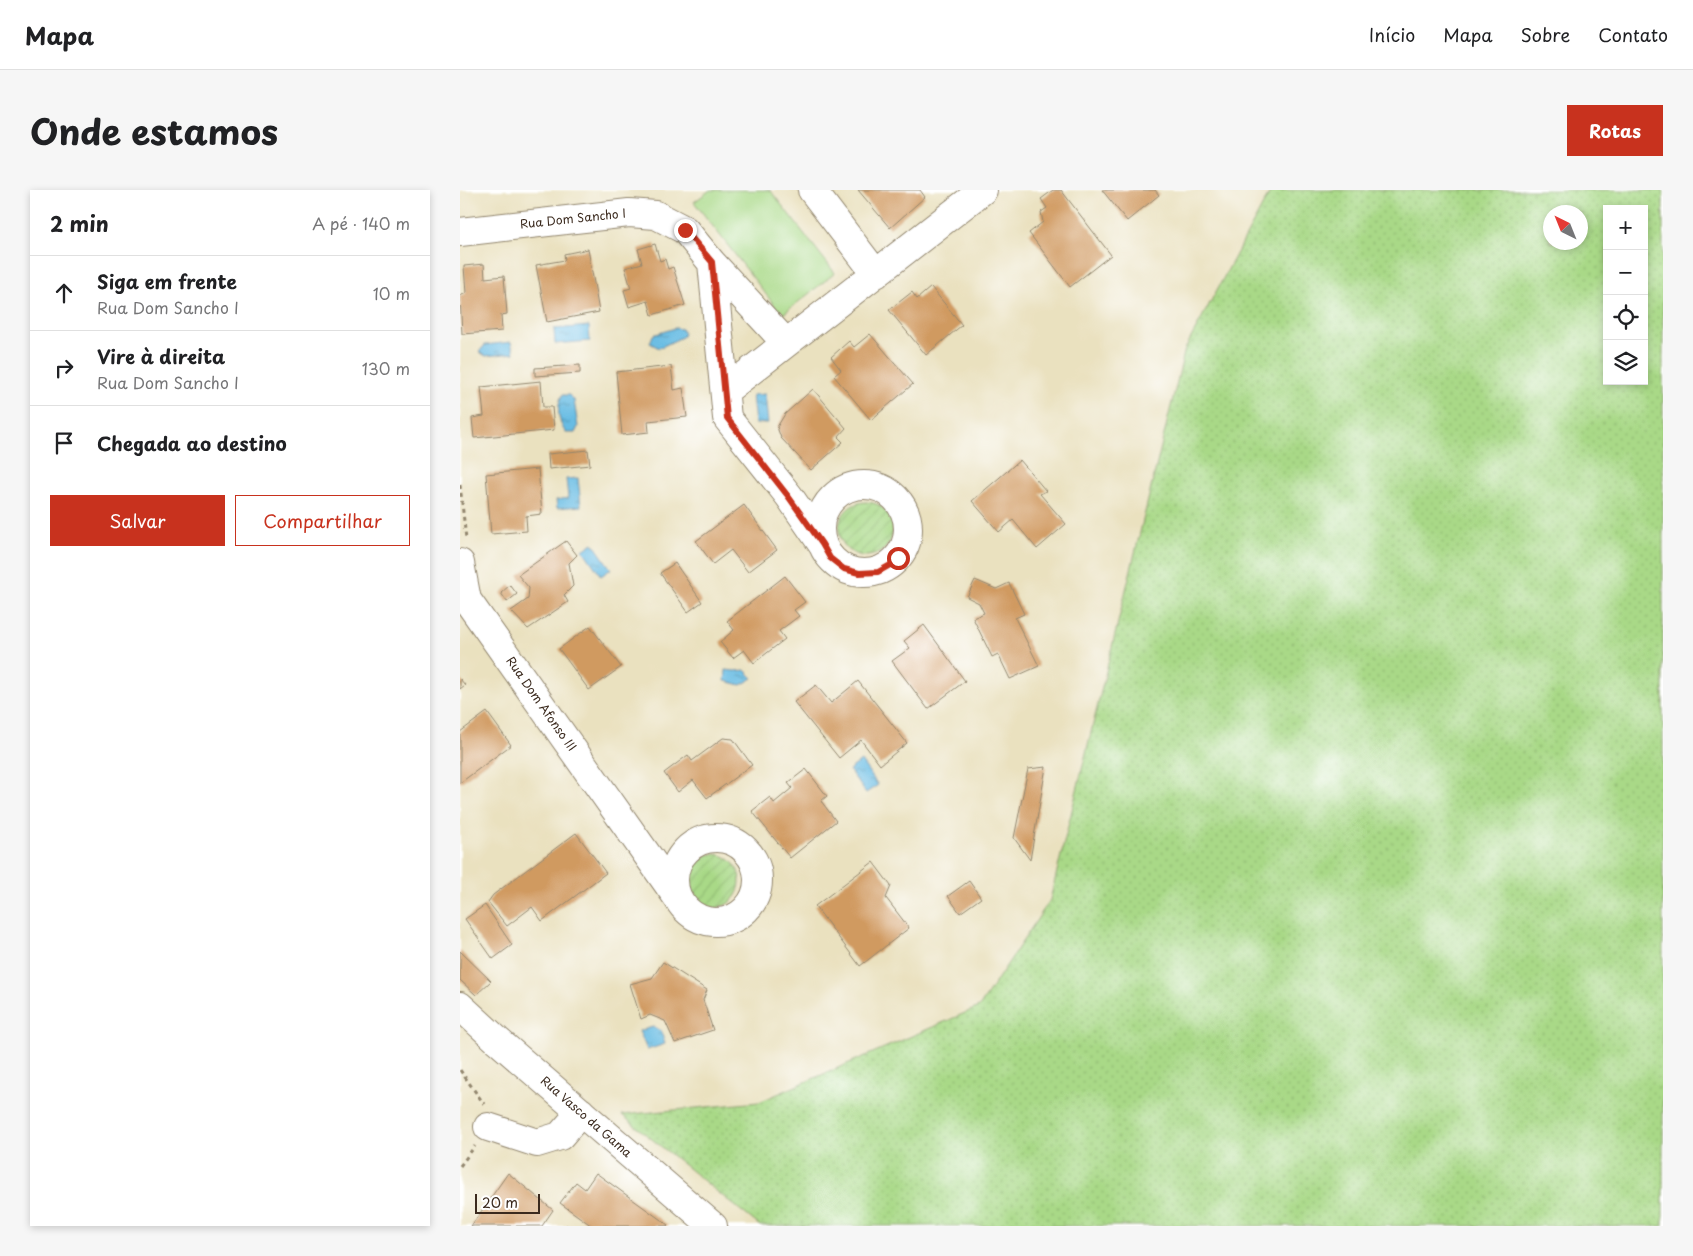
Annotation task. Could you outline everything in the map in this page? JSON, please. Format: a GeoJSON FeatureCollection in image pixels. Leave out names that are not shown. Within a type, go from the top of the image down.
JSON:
{"type":"FeatureCollection","features":[{"type":"Feature","properties":{"kind":"street"},"geometry":{"type":"LineString","coordinates":[[812,190],[876,274]]}},
{"type":"Feature","properties":{"kind":"street"},"geometry":{"type":"LineString","coordinates":[[725,391],[983,190]]}},
{"type":"Feature","properties":{"kind":"street","name":"Rua Dom Sancho I"},"geometry":{"type":"LineString","coordinates":[[460,232],[628,213],[656,214],[685,230],[786,343]]}},
{"type":"Feature","properties":{"kind":"street"},"geometry":{"type":"LineString","coordinates":[[712,262],[727,418],[788,496],[830,558],[844,569],[859,573],[878,572],[892,564],[906,545],[909,530],[906,514],[900,503],[890,493],[869,485],[854,486],[839,493],[828,503],[810,509],[788,496]]}},
{"type":"Feature","properties":{"kind":"street"},"geometry":{"type":"LineString","coordinates":[[822,544],[820,536],[821,521],[828,503]]}},
{"type":"Feature","properties":{"kind":"street","name":"Rua Dom Afonso III"},"geometry":{"type":"LineString","coordinates":[[460,563],[467,600],[637,839]]}},
{"type":"Feature","properties":{"kind":"street"},"geometry":{"type":"LineString","coordinates":[[637,839],[677,897],[686,909],[694,916],[708,921],[722,922],[735,918],[745,911],[754,900],[758,887],[758,873],[754,860],[745,848],[732,840],[718,837],[702,840],[692,845],[680,857],[675,868],[674,884],[677,897]]}},
{"type":"Feature","properties":{"kind":"street"},"geometry":{"type":"LineString","coordinates":[[637,839],[664,861],[680,857]]}},
{"type":"Feature","properties":{"kind":"street","name":"Rua Vasco da Gama"},"geometry":{"type":"LineString","coordinates":[[460,1006],[714,1226]]}},
{"type":"Feature","properties":{"kind":"street"},"geometry":{"type":"LineString","coordinates":[[488,1127],[537,1143],[560,1136],[581,1112]]}},
{"type":"Feature","properties":{"kind":"green space"},"geometry":{"type":"Polygon","coordinates":[[[710,190],[770,190],[835,273],[782,315],[694,202],[710,190]]]}},
{"type":"Feature","properties":{"kind":"green space"},"geometry":{"type":"Polygon","coordinates":[[[1271,190],[1663,190],[1663,1226],[760,1226],[622,1115],[759,1102],[979,1007],[1050,900],[1185,349],[1271,190]]]}},
{"type":"Feature","properties":{"kind":"green space"},"geometry":{"type":"Polygon","coordinates":[[[866,502],[876,504],[885,510],[891,519],[893,529],[891,539],[885,548],[876,554],[866,556],[856,554],[847,548],[841,539],[839,529],[841,519],[847,510],[856,504],[866,502]]]}},
{"type":"Feature","properties":{"kind":"green space"},"geometry":{"type":"Polygon","coordinates":[[[713,854],[723,856],[732,862],[738,871],[740,881],[738,891],[732,900],[723,906],[713,908],[703,906],[694,900],[688,891],[686,881],[688,871],[694,862],[703,856],[713,854]]]}},
{"type":"Feature","properties":{"kind":"water"},"geometry":{"type":"Polygon","coordinates":[[[589,326],[590,341],[555,344],[554,329],[589,326]]]}},
{"type":"Feature","properties":{"kind":"water"},"geometry":{"type":"Polygon","coordinates":[[[675,328],[682,329],[684,334],[682,337],[659,348],[650,343],[653,335],[675,328]]]}},
{"type":"Feature","properties":{"kind":"water"},"geometry":{"type":"Polygon","coordinates":[[[511,342],[514,353],[486,356],[479,352],[485,345],[511,342]]]}},
{"type":"Feature","properties":{"kind":"water"},"geometry":{"type":"Polygon","coordinates":[[[765,394],[768,423],[755,424],[752,395],[765,394]]]}},
{"type":"Feature","properties":{"kind":"water"},"geometry":{"type":"Polygon","coordinates":[[[562,395],[569,395],[574,400],[578,427],[575,433],[566,433],[561,424],[559,409],[562,395]]]}},
{"type":"Feature","properties":{"kind":"water"},"geometry":{"type":"Polygon","coordinates":[[[578,478],[581,506],[557,508],[556,500],[568,498],[566,479],[578,478]]]}},
{"type":"Feature","properties":{"kind":"water"},"geometry":{"type":"Polygon","coordinates":[[[593,543],[611,569],[601,576],[583,550],[593,543]]]}},
{"type":"Feature","properties":{"kind":"water"},"geometry":{"type":"Polygon","coordinates":[[[726,670],[745,670],[753,678],[741,685],[725,681],[726,670]]]}},
{"type":"Feature","properties":{"kind":"water"},"geometry":{"type":"Polygon","coordinates":[[[861,761],[878,785],[866,793],[849,770],[861,761]]]}},
{"type":"Feature","properties":{"kind":"water"},"geometry":{"type":"Polygon","coordinates":[[[653,1027],[661,1031],[665,1044],[647,1050],[639,1031],[653,1027]]]}},
{"type":"Feature","properties":{"kind":"building"},"geometry":{"type":"Polygon","coordinates":[[[858,190],[920,190],[925,197],[890,228],[858,190]]]}},
{"type":"Feature","properties":{"kind":"building"},"geometry":{"type":"Polygon","coordinates":[[[1053,190],[1061,190],[1111,255],[1070,287],[1029,233],[1043,222],[1041,212],[1047,208],[1041,199],[1053,190]]]}},
{"type":"Feature","properties":{"kind":"building"},"geometry":{"type":"Polygon","coordinates":[[[1102,190],[1155,190],[1159,195],[1127,221],[1102,190]]]}},
{"type":"Feature","properties":{"kind":"building"},"geometry":{"type":"Polygon","coordinates":[[[655,244],[660,261],[665,259],[668,269],[673,267],[685,305],[652,315],[648,301],[629,307],[624,290],[631,288],[625,268],[642,263],[638,249],[655,244]]]}},
{"type":"Feature","properties":{"kind":"building"},"geometry":{"type":"Polygon","coordinates":[[[588,249],[599,312],[547,322],[536,265],[565,260],[564,254],[588,249]]]}},
{"type":"Feature","properties":{"kind":"building"},"geometry":{"type":"Polygon","coordinates":[[[484,264],[485,278],[504,276],[507,314],[501,315],[502,331],[462,334],[460,296],[466,293],[464,266],[484,264]]]}},
{"type":"Feature","properties":{"kind":"building"},"geometry":{"type":"Polygon","coordinates":[[[931,287],[962,325],[926,355],[889,310],[912,292],[917,299],[931,287]]]}},
{"type":"Feature","properties":{"kind":"building"},"geometry":{"type":"Polygon","coordinates":[[[870,334],[913,384],[871,420],[834,376],[841,370],[831,357],[849,341],[854,347],[870,334]]]}},
{"type":"Feature","properties":{"kind":"building"},"geometry":{"type":"Polygon","coordinates":[[[580,365],[580,373],[535,376],[535,368],[580,365]]]}},
{"type":"Feature","properties":{"kind":"building"},"geometry":{"type":"Polygon","coordinates":[[[671,366],[674,390],[683,388],[687,417],[648,421],[649,432],[622,435],[616,372],[671,366]]]}},
{"type":"Feature","properties":{"kind":"building"},"geometry":{"type":"Polygon","coordinates":[[[541,381],[543,407],[552,407],[554,430],[474,438],[472,418],[484,416],[481,387],[541,381]]]}},
{"type":"Feature","properties":{"kind":"building"},"geometry":{"type":"Polygon","coordinates":[[[813,389],[846,428],[838,437],[843,442],[811,470],[781,438],[777,427],[785,414],[813,389]]]}},
{"type":"Feature","properties":{"kind":"building"},"geometry":{"type":"Polygon","coordinates":[[[588,450],[590,465],[549,469],[548,454],[588,450]]]}},
{"type":"Feature","properties":{"kind":"building"},"geometry":{"type":"Polygon","coordinates":[[[1020,460],[1046,491],[1040,494],[1066,524],[1037,549],[1013,520],[999,532],[972,501],[1020,460]]]}},
{"type":"Feature","properties":{"kind":"building"},"geometry":{"type":"Polygon","coordinates":[[[538,469],[542,514],[526,516],[527,531],[491,534],[486,474],[538,469]]]}},
{"type":"Feature","properties":{"kind":"building"},"geometry":{"type":"Polygon","coordinates":[[[744,505],[777,550],[748,572],[731,550],[713,564],[696,541],[744,505]]]}},
{"type":"Feature","properties":{"kind":"building"},"geometry":{"type":"Polygon","coordinates":[[[566,541],[577,555],[569,563],[573,586],[564,595],[568,602],[528,629],[511,611],[528,599],[529,588],[518,575],[566,541]]]}},
{"type":"Feature","properties":{"kind":"building"},"geometry":{"type":"Polygon","coordinates":[[[675,563],[702,602],[688,612],[660,573],[675,563]]]}},
{"type":"Feature","properties":{"kind":"building"},"geometry":{"type":"Polygon","coordinates":[[[785,576],[805,602],[794,610],[799,616],[779,631],[785,639],[754,663],[744,650],[733,658],[720,642],[734,630],[727,621],[785,576]]]}},
{"type":"Feature","properties":{"kind":"building"},"geometry":{"type":"Polygon","coordinates":[[[975,580],[996,589],[1009,583],[1024,614],[1015,618],[1039,666],[1010,679],[998,654],[992,657],[973,618],[984,613],[979,603],[967,597],[975,580]]]}},
{"type":"Feature","properties":{"kind":"building"},"geometry":{"type":"Polygon","coordinates":[[[510,585],[517,594],[507,602],[501,593],[510,585]]]}},
{"type":"Feature","properties":{"kind":"building"},"geometry":{"type":"Polygon","coordinates":[[[924,625],[965,681],[928,709],[892,661],[910,648],[904,641],[924,625]]]}},
{"type":"Feature","properties":{"kind":"building"},"geometry":{"type":"Polygon","coordinates":[[[590,626],[621,667],[589,690],[559,649],[590,626]]]}},
{"type":"Feature","properties":{"kind":"building"},"geometry":{"type":"Polygon","coordinates":[[[460,679],[465,685],[460,689],[460,679]]]}},
{"type":"Feature","properties":{"kind":"building"},"geometry":{"type":"Polygon","coordinates":[[[858,681],[907,743],[880,765],[861,740],[839,758],[794,702],[816,685],[831,703],[858,681]]]}},
{"type":"Feature","properties":{"kind":"building"},"geometry":{"type":"Polygon","coordinates":[[[487,712],[511,745],[460,783],[460,732],[487,712]]]}},
{"type":"Feature","properties":{"kind":"building"},"geometry":{"type":"Polygon","coordinates":[[[723,738],[733,739],[752,765],[707,798],[693,780],[678,792],[664,773],[688,755],[692,761],[723,738]]]}},
{"type":"Feature","properties":{"kind":"building"},"geometry":{"type":"Polygon","coordinates":[[[1046,767],[1030,860],[1014,838],[1028,769],[1046,767]]]}},
{"type":"Feature","properties":{"kind":"building"},"geometry":{"type":"Polygon","coordinates":[[[806,769],[827,796],[821,801],[836,821],[790,858],[752,811],[770,797],[774,803],[792,788],[788,783],[806,769]]]}},
{"type":"Feature","properties":{"kind":"building"},"geometry":{"type":"Polygon","coordinates":[[[576,833],[606,873],[542,921],[532,907],[507,926],[488,902],[493,895],[576,833]]]}},
{"type":"Feature","properties":{"kind":"building"},"geometry":{"type":"Polygon","coordinates":[[[873,862],[891,886],[886,898],[909,928],[860,966],[815,906],[873,862]]]}},
{"type":"Feature","properties":{"kind":"building"},"geometry":{"type":"Polygon","coordinates":[[[969,881],[981,898],[960,913],[948,896],[969,881]]]}},
{"type":"Feature","properties":{"kind":"building"},"geometry":{"type":"Polygon","coordinates":[[[485,905],[512,945],[493,959],[465,919],[485,905]]]}},
{"type":"Feature","properties":{"kind":"building"},"geometry":{"type":"Polygon","coordinates":[[[460,951],[491,981],[476,995],[460,980],[460,951]]]}},
{"type":"Feature","properties":{"kind":"building"},"geometry":{"type":"Polygon","coordinates":[[[663,962],[707,990],[703,1000],[713,1030],[675,1043],[665,1021],[650,1015],[641,1019],[630,984],[652,978],[663,962]]]}},
{"type":"Feature","properties":{"kind":"building"},"geometry":{"type":"Polygon","coordinates":[[[508,1173],[553,1210],[542,1226],[471,1226],[508,1173]]]}},
{"type":"Feature","properties":{"kind":"building"},"geometry":{"type":"Polygon","coordinates":[[[596,1173],[668,1225],[592,1226],[560,1203],[576,1182],[585,1189],[596,1173]]]}},
{"type":"Feature","properties":{"kind":"route"},"geometry":{"type":"LineString","coordinates":[[685,230],[712,262],[727,418],[788,496],[830,558],[844,569],[859,573],[878,572],[898,558]]}}]}
